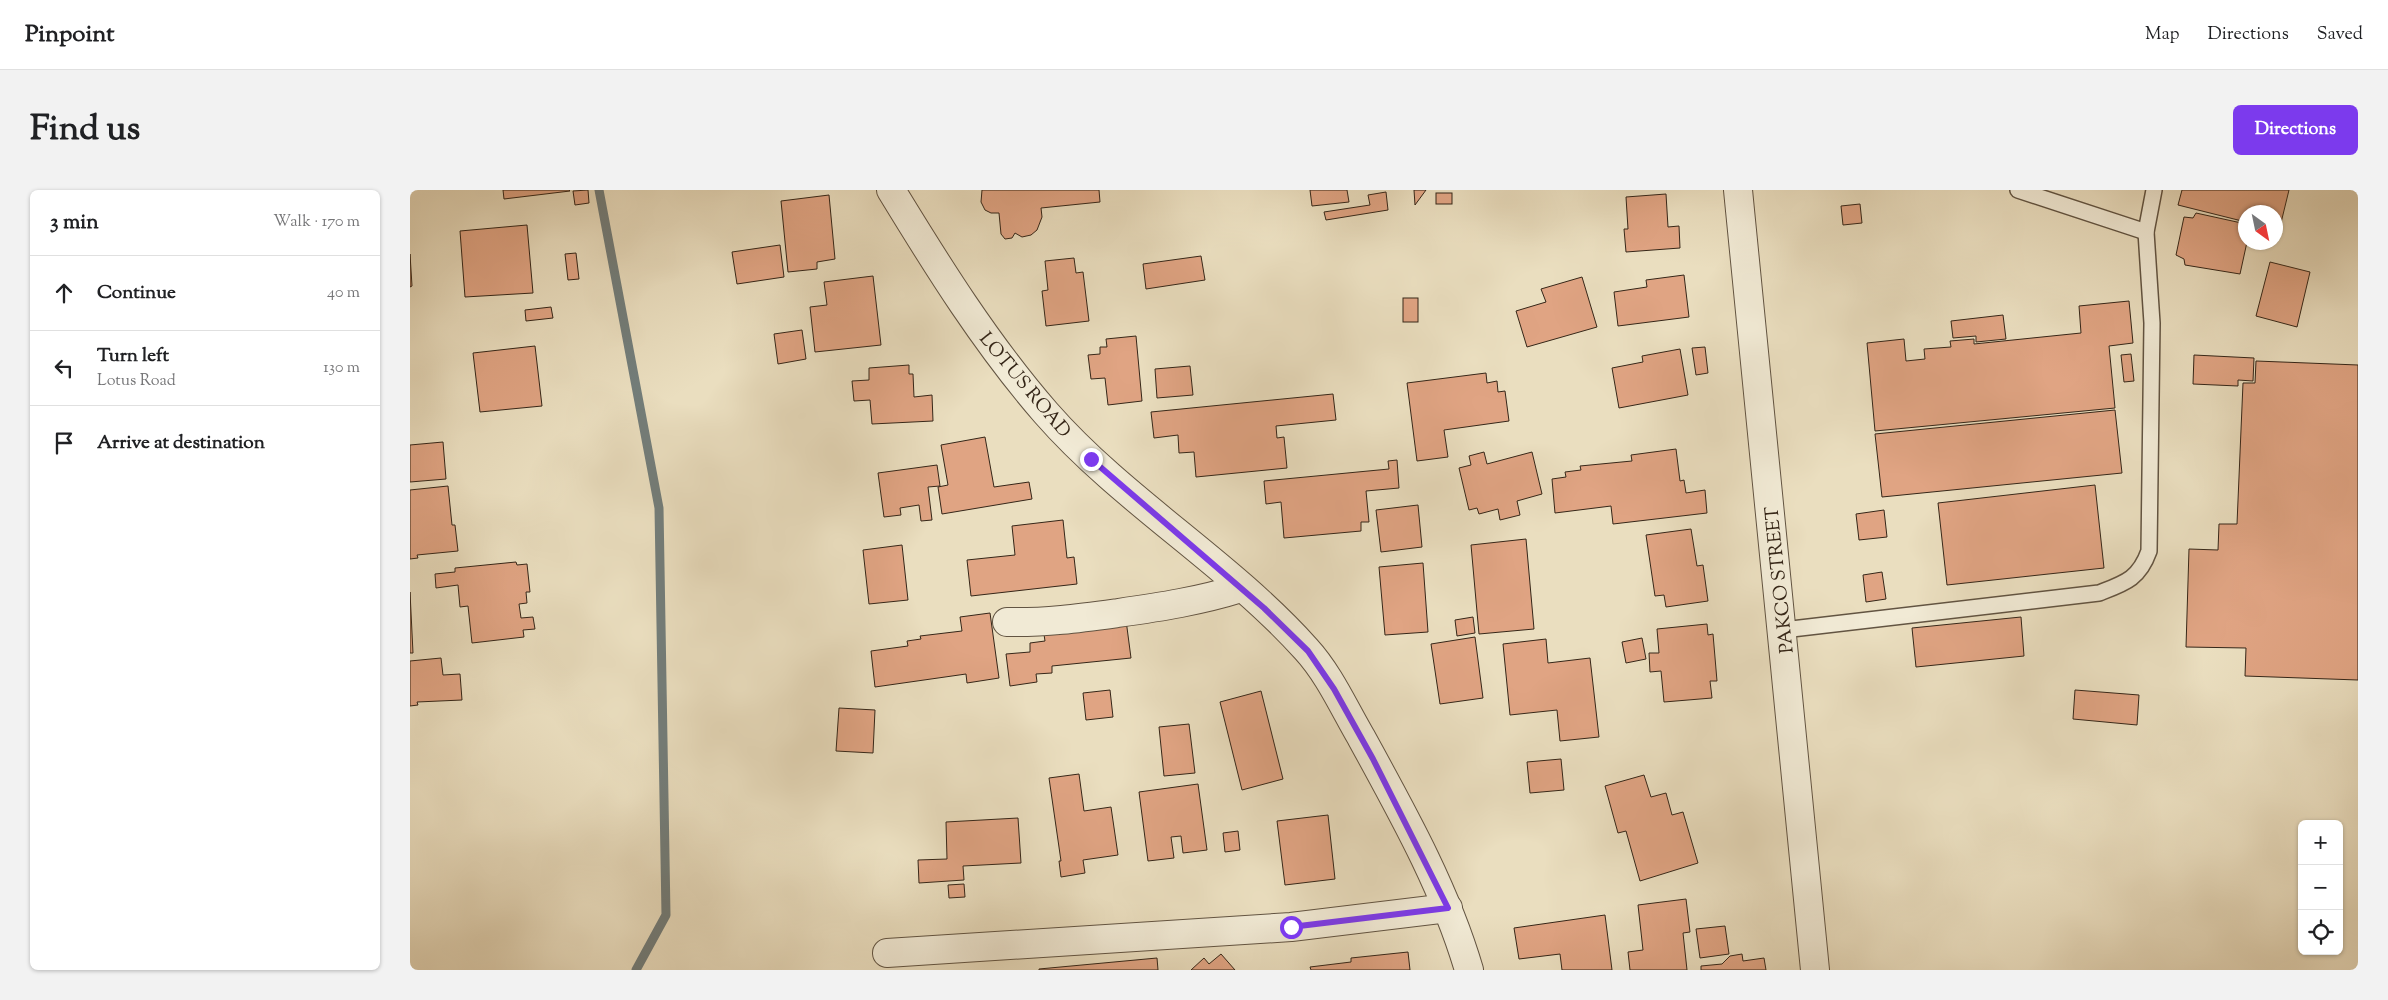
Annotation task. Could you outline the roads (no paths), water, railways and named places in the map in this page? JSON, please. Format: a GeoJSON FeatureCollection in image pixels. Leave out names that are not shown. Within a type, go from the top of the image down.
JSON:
{"type":"FeatureCollection","features":[{"type":"Feature","properties":{"kind":"street","name":"LOTUS ROAD"},"geometry":{"type":"LineString","coordinates":[[891,190],[951,288],[996,352],[1047,414],[1091,459],[1241,588],[1308,651],[1334,689],[1373,759],[1448,908],[1469,970]]}},
{"type":"Feature","properties":{"kind":"street","name":"PAKCO STREET"},"geometry":{"type":"LineString","coordinates":[[1738,190],[1783,630],[1815,970]]}},
{"type":"Feature","properties":{"kind":"street"},"geometry":{"type":"LineString","coordinates":[[1007,622],[1040,623],[1152,608],[1204,600],[1241,588]]}},
{"type":"Feature","properties":{"kind":"street"},"geometry":{"type":"LineString","coordinates":[[887,953],[1291,927],[1448,908]]}},
{"type":"Feature","properties":{"kind":"lane"},"geometry":{"type":"LineString","coordinates":[[2018,190],[2146,232]]}},
{"type":"Feature","properties":{"kind":"lane"},"geometry":{"type":"LineString","coordinates":[[1783,630],[2099,593],[2134,578],[2144,567],[2149,551],[2152,368],[2152,323],[2146,232],[2154,190]]}},
{"type":"Feature","properties":{"kind":"waterway"},"geometry":{"type":"LineString","coordinates":[[599,190],[659,508],[666,915],[636,970]]}}]}
